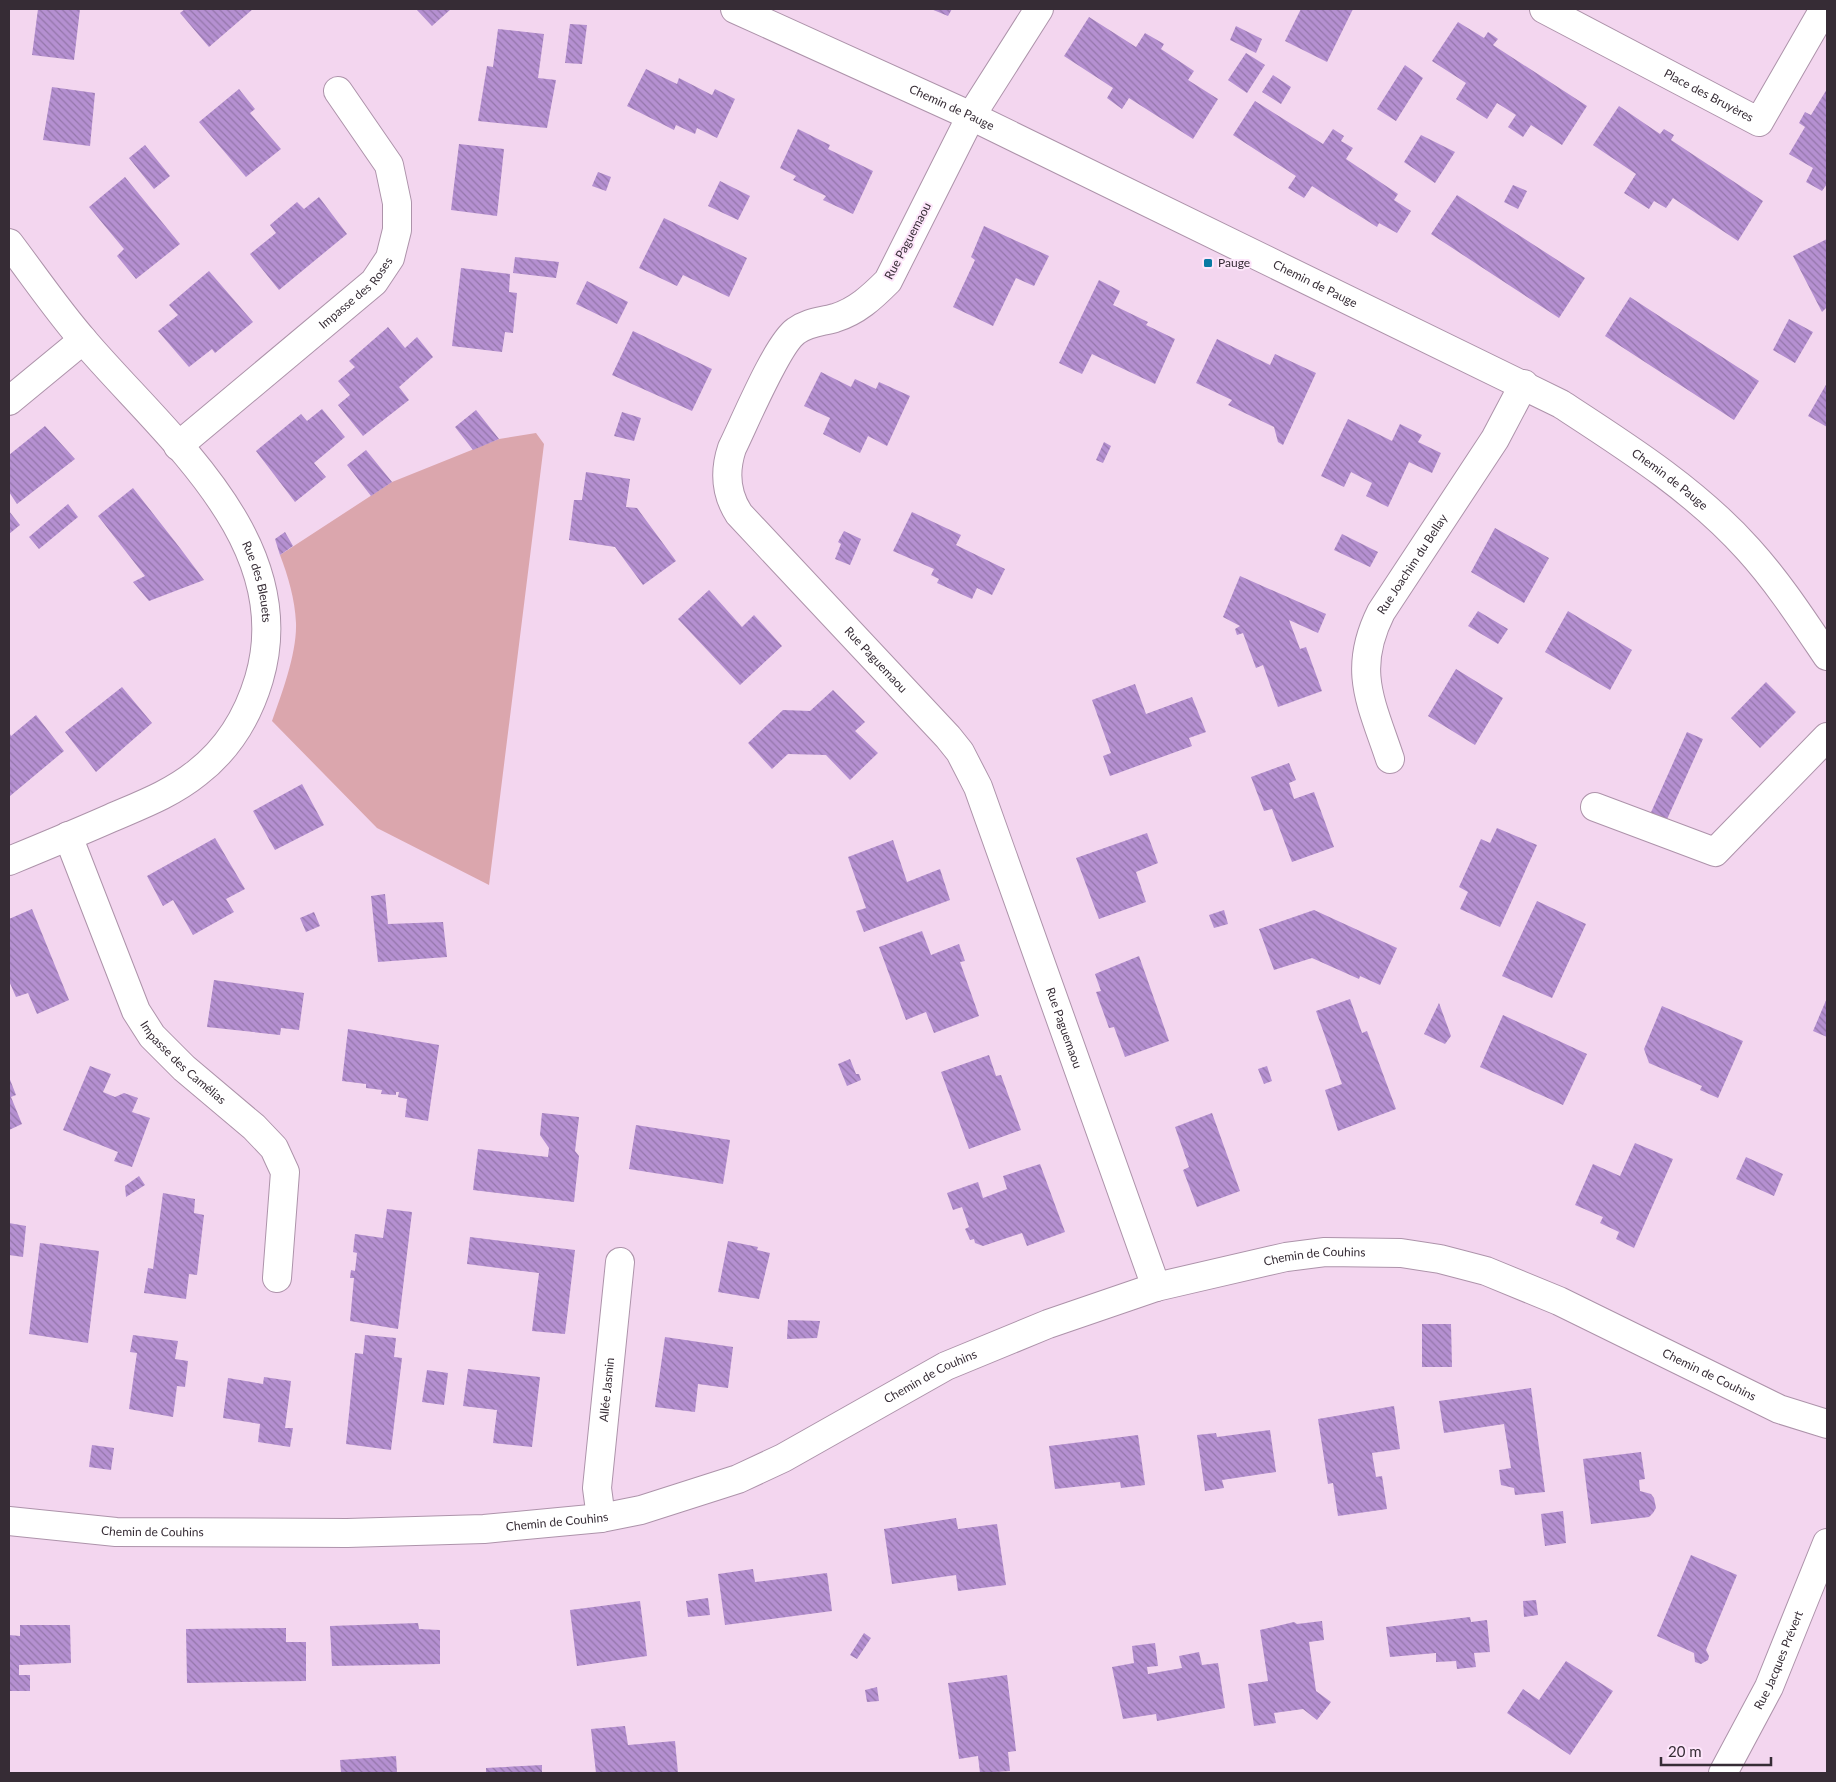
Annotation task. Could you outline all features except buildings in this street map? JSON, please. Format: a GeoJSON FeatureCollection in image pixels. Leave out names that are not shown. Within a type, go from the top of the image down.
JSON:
{"type":"FeatureCollection","features":[{"type":"Feature","properties":{"kind":"street","name":"Chemin de Pauge"},"geometry":{"type":"LineString","coordinates":[[735,9],[971,116],[1524,384],[1561,404],[1634,452],[1717,518],[1748,548],[1780,585],[1827,656]]}},
{"type":"Feature","properties":{"kind":"street","name":"Rue Paguemaou"},"geometry":{"type":"LineString","coordinates":[[1039,9],[971,116],[888,281],[872,297],[855,309],[836,318],[806,324],[788,339],[732,448],[727,464],[726,476],[732,504],[740,514],[948,737],[969,768],[981,796],[1156,1287]]}},
{"type":"Feature","properties":{"kind":"street","name":"Place des Bruyères"},"geometry":{"type":"LineString","coordinates":[[1544,9],[1759,122],[1824,9]]}},
{"type":"Feature","properties":{"kind":"street","name":"Impasse des Roses"},"geometry":{"type":"LineString","coordinates":[[178,446],[374,282],[390,258],[397,230],[397,203],[389,166],[338,91]]}},
{"type":"Feature","properties":{"kind":"street","name":"Rue des Bleuets"},"geometry":{"type":"LineString","coordinates":[[9,243],[83,340],[178,446],[234,518],[253,556],[264,598],[268,634],[262,666],[252,699],[239,727],[220,752],[198,772],[170,792],[9,861]]}},
{"type":"Feature","properties":{"kind":"street"},"geometry":{"type":"LineString","coordinates":[[9,401],[83,340]]}},
{"type":"Feature","properties":{"kind":"street","name":"Rue Joachim du Bellay"},"geometry":{"type":"LineString","coordinates":[[1390,760],[1365,679],[1366,660],[1374,625],[1495,439],[1524,384]]}},
{"type":"Feature","properties":{"kind":"street"},"geometry":{"type":"LineString","coordinates":[[1596,807],[1715,852],[1827,737]]}},
{"type":"Feature","properties":{"kind":"street","name":"Impasse des Camélias"},"geometry":{"type":"LineString","coordinates":[[68,836],[136,1011],[152,1036],[184,1068],[254,1127],[274,1148],[285,1172],[277,1278]]}},
{"type":"Feature","properties":{"kind":"street","name":"Chemin de Couhins"},"geometry":{"type":"LineString","coordinates":[[9,1521],[116,1532],[347,1533],[484,1529],[601,1518],[660,1505],[738,1479],[783,1458],[946,1366],[1056,1320],[1156,1287],[1286,1257],[1325,1252],[1401,1253],[1440,1259],[1486,1271],[1525,1286],[1779,1409],[1827,1424]]}},
{"type":"Feature","properties":{"kind":"street","name":"Allée Jasmin"},"geometry":{"type":"LineString","coordinates":[[601,1518],[597,1488],[620,1262]]}},
{"type":"Feature","properties":{"kind":"street","name":"Rue Jacques Prévert"},"geometry":{"type":"LineString","coordinates":[[1723,1773],[1769,1687],[1827,1543]]}},
{"type":"Feature","properties":{"kind":"shaded area"},"geometry":{"type":"Polygon","coordinates":[[[536,433],[544,444],[489,885],[377,828],[272,721],[288,673],[296,635],[293,596],[280,555],[392,482],[499,439],[536,433]]]}},
{"type":"Feature","properties":{"kind":"place","name":"Pauge"},"geometry":{"type":"Point","coordinates":[1208,263]}}]}
